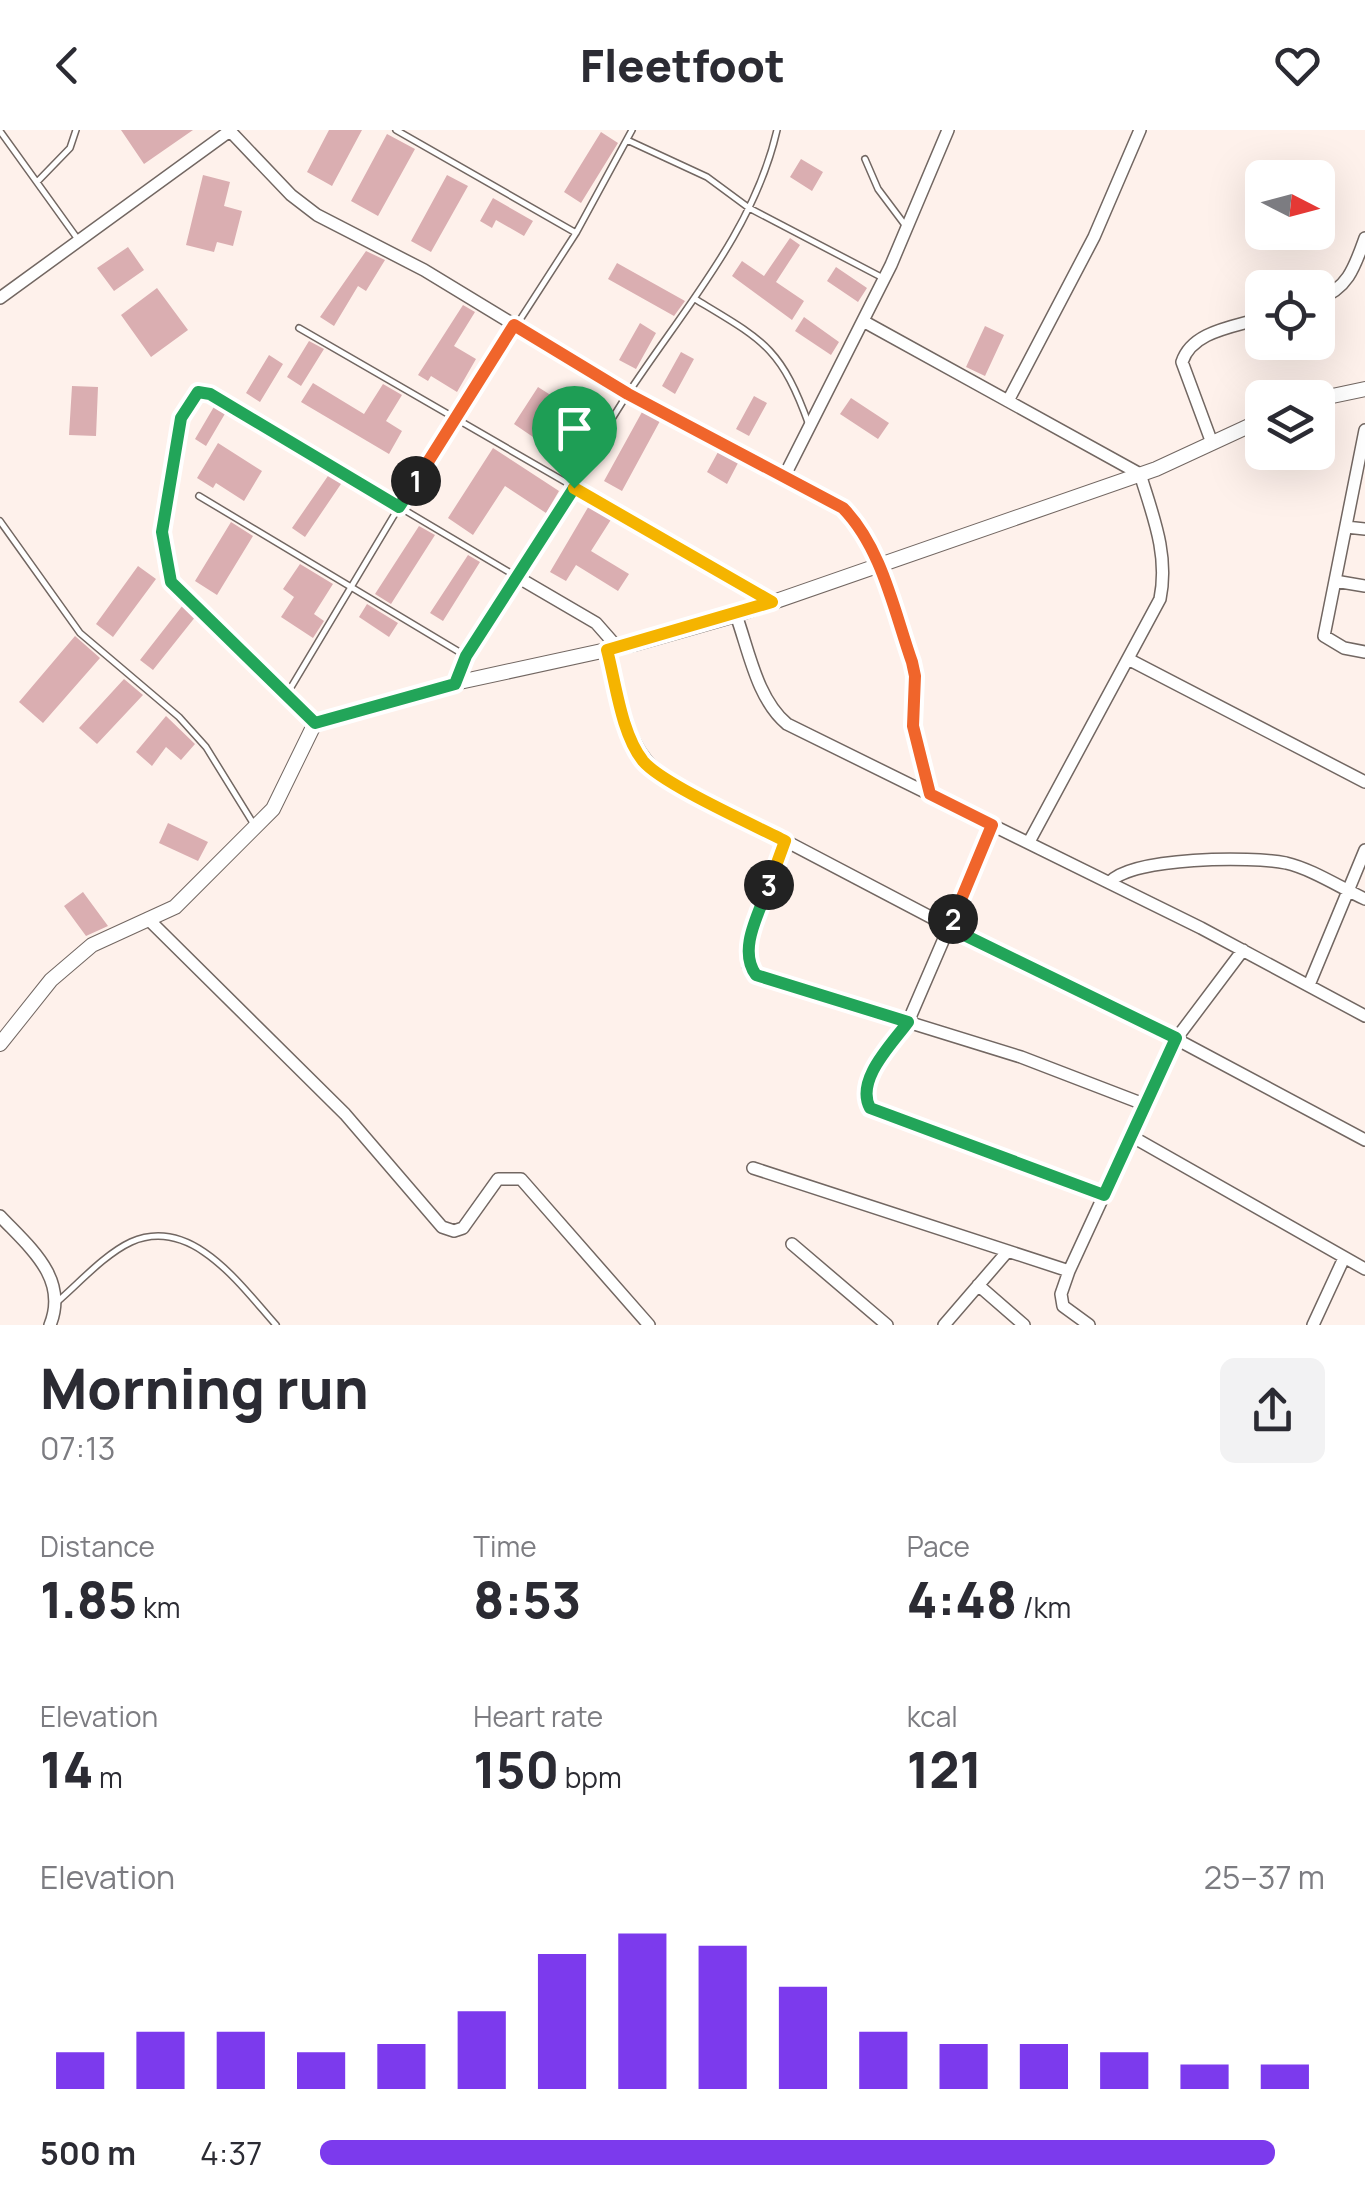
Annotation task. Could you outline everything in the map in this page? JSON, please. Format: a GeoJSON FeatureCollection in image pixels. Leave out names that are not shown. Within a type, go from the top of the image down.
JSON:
{"type":"FeatureCollection","features":[{"type":"Feature","properties":{"kind":"street"},"geometry":{"type":"LineString","coordinates":[[785,475],[884,279],[948,130]]}},
{"type":"Feature","properties":{"kind":"street"},"geometry":{"type":"LineString","coordinates":[[1008,401],[1094,237],[1140,130]]}},
{"type":"Feature","properties":{"kind":"street"},"geometry":{"type":"LineString","coordinates":[[0,298],[230,131],[291,195],[317,215],[424,270],[628,394],[843,508],[858,524],[879,565]]}},
{"type":"Feature","properties":{"kind":"street"},"geometry":{"type":"LineString","coordinates":[[1335,290],[1350,277],[1365,238]]}},
{"type":"Feature","properties":{"kind":"street"},"geometry":{"type":"LineString","coordinates":[[863,321],[1140,474],[1163,552],[1165,575],[1160,598],[1029,842]]}},
{"type":"Feature","properties":{"kind":"street"},"geometry":{"type":"LineString","coordinates":[[1212,443],[1182,362],[1186,349],[1198,339],[1245,324]]}},
{"type":"Feature","properties":{"kind":"street"},"geometry":{"type":"LineString","coordinates":[[1335,395],[1365,389]]}},
{"type":"Feature","properties":{"kind":"street"},"geometry":{"type":"LineString","coordinates":[[0,1044],[65,968],[92,945],[175,906],[274,810],[315,723],[736,615],[1140,474],[1245,428]]}},
{"type":"Feature","properties":{"kind":"street"},"geometry":{"type":"LineString","coordinates":[[1365,430],[1324,636],[1344,648],[1365,652]]}},
{"type":"Feature","properties":{"kind":"street"},"geometry":{"type":"LineString","coordinates":[[1346,526],[1365,528]]}},
{"type":"Feature","properties":{"kind":"street"},"geometry":{"type":"LineString","coordinates":[[518,578],[596,623],[612,649],[631,738],[644,761],[662,776],[950,928],[1176,1038],[1365,1140]]}},
{"type":"Feature","properties":{"kind":"street"},"geometry":{"type":"LineString","coordinates":[[1335,581],[1365,586]]}},
{"type":"Feature","properties":{"kind":"street"},"geometry":{"type":"LineString","coordinates":[[736,615],[775,714],[809,738],[1110,882],[1365,1016]]}},
{"type":"Feature","properties":{"kind":"street"},"geometry":{"type":"LineString","coordinates":[[1128,660],[1365,782]]}},
{"type":"Feature","properties":{"kind":"street"},"geometry":{"type":"LineString","coordinates":[[992,825],[908,1022],[875,1067],[866,1090],[870,1108],[1104,1195]]}},
{"type":"Feature","properties":{"kind":"street"},"geometry":{"type":"LineString","coordinates":[[785,841],[747,948],[748,964],[756,975],[1021,1057],[1146,1105]]}},
{"type":"Feature","properties":{"kind":"street"},"geometry":{"type":"LineString","coordinates":[[1309,985],[1365,850]]}},
{"type":"Feature","properties":{"kind":"street"},"geometry":{"type":"LineString","coordinates":[[1110,882],[1119,872],[1152,863],[1287,864],[1365,899]]}},
{"type":"Feature","properties":{"kind":"street"},"geometry":{"type":"LineString","coordinates":[[148,919],[345,1114],[442,1227],[454,1231],[463,1228],[498,1179],[520,1179],[649,1325]]}},
{"type":"Feature","properties":{"kind":"street"},"geometry":{"type":"LineString","coordinates":[[1088,1325],[1063,1306],[1062,1294],[1070,1271],[1176,1038],[1243,950]]}},
{"type":"Feature","properties":{"kind":"street"},"geometry":{"type":"LineString","coordinates":[[1132,1136],[1365,1269]]}},
{"type":"Feature","properties":{"kind":"street"},"geometry":{"type":"LineString","coordinates":[[754,1168],[1070,1271]]}},
{"type":"Feature","properties":{"kind":"street"},"geometry":{"type":"LineString","coordinates":[[0,1216],[41,1260],[54,1284],[57,1302],[50,1325]]}},
{"type":"Feature","properties":{"kind":"street"},"geometry":{"type":"LineString","coordinates":[[792,1244],[887,1325]]}},
{"type":"Feature","properties":{"kind":"street"},"geometry":{"type":"LineString","coordinates":[[944,1325],[1007,1252]]}},
{"type":"Feature","properties":{"kind":"street"},"geometry":{"type":"LineString","coordinates":[[1313,1325],[1344,1258]]}},
{"type":"Feature","properties":{"kind":"street"},"geometry":{"type":"LineString","coordinates":[[978,1286],[1024,1325]]}},
{"type":"Feature","properties":{"kind":"lane"},"geometry":{"type":"LineString","coordinates":[[37,182],[70,148],[76,130]]}},
{"type":"Feature","properties":{"kind":"lane"},"geometry":{"type":"LineString","coordinates":[[396,130],[576,233]]}},
{"type":"Feature","properties":{"kind":"lane"},"geometry":{"type":"LineString","coordinates":[[286,694],[399,507],[576,233],[632,130]]}},
{"type":"Feature","properties":{"kind":"lane"},"geometry":{"type":"LineString","coordinates":[[455,684],[466,656],[749,208],[777,130]]}},
{"type":"Feature","properties":{"kind":"lane"},"geometry":{"type":"LineString","coordinates":[[0,131],[79,240]]}},
{"type":"Feature","properties":{"kind":"lane"},"geometry":{"type":"LineString","coordinates":[[626,140],[706,177],[749,208],[884,279]]}},
{"type":"Feature","properties":{"kind":"lane"},"geometry":{"type":"LineString","coordinates":[[865,160],[878,189],[908,228]]}},
{"type":"Feature","properties":{"kind":"lane"},"geometry":{"type":"LineString","coordinates":[[695,299],[762,340],[794,382],[809,427]]}},
{"type":"Feature","properties":{"kind":"lane"},"geometry":{"type":"LineString","coordinates":[[299,328],[772,602]]}},
{"type":"Feature","properties":{"kind":"lane"},"geometry":{"type":"LineString","coordinates":[[315,723],[171,582],[162,532],[181,418],[198,392],[210,394],[518,578]]}},
{"type":"Feature","properties":{"kind":"lane"},"geometry":{"type":"LineString","coordinates":[[199,496],[466,656]]}},
{"type":"Feature","properties":{"kind":"lane"},"geometry":{"type":"LineString","coordinates":[[0,521],[80,633],[179,717],[206,747],[256,827]]}},
{"type":"Feature","properties":{"kind":"lane"},"geometry":{"type":"LineString","coordinates":[[879,565],[915,676],[913,726],[930,794]]}},
{"type":"Feature","properties":{"kind":"lane"},"geometry":{"type":"LineString","coordinates":[[57,1302],[129,1243],[158,1234],[212,1254],[276,1325]]}},
{"type":"Feature","properties":{"kind":"building"},"geometry":{"type":"Polygon","coordinates":[[[121,130],[193,130],[144,164],[121,130]]]}},
{"type":"Feature","properties":{"kind":"building"},"geometry":{"type":"Polygon","coordinates":[[[329,130],[362,130],[332,186],[307,172],[329,130]]]}},
{"type":"Feature","properties":{"kind":"building"},"geometry":{"type":"Polygon","coordinates":[[[601,132],[618,143],[581,203],[564,192],[601,132]]]}},
{"type":"Feature","properties":{"kind":"building"},"geometry":{"type":"Polygon","coordinates":[[[387,134],[415,149],[378,216],[351,201],[387,134]]]}},
{"type":"Feature","properties":{"kind":"building"},"geometry":{"type":"Polygon","coordinates":[[[801,159],[823,172],[812,191],[790,177],[801,159]]]}},
{"type":"Feature","properties":{"kind":"building"},"geometry":{"type":"Polygon","coordinates":[[[203,175],[230,182],[224,206],[242,211],[233,246],[217,242],[214,252],[186,245],[203,175]]]}},
{"type":"Feature","properties":{"kind":"building"},"geometry":{"type":"Polygon","coordinates":[[[447,175],[468,186],[431,252],[411,241],[447,175]]]}},
{"type":"Feature","properties":{"kind":"building"},"geometry":{"type":"Polygon","coordinates":[[[493,198],[533,221],[524,236],[496,220],[492,228],[480,221],[493,198]]]}},
{"type":"Feature","properties":{"kind":"building"},"geometry":{"type":"Polygon","coordinates":[[[790,238],[800,245],[776,282],[804,301],[792,320],[732,276],[742,261],[764,276],[790,238]]]}},
{"type":"Feature","properties":{"kind":"building"},"geometry":{"type":"Polygon","coordinates":[[[128,247],[144,270],[114,291],[97,268],[128,247]]]}},
{"type":"Feature","properties":{"kind":"building"},"geometry":{"type":"Polygon","coordinates":[[[366,251],[385,260],[366,291],[358,286],[334,326],[320,317],[366,251]]]}},
{"type":"Feature","properties":{"kind":"building"},"geometry":{"type":"Polygon","coordinates":[[[617,263],[685,301],[674,316],[608,279],[617,263]]]}},
{"type":"Feature","properties":{"kind":"building"},"geometry":{"type":"Polygon","coordinates":[[[836,267],[867,288],[858,302],[827,281],[836,267]]]}},
{"type":"Feature","properties":{"kind":"building"},"geometry":{"type":"Polygon","coordinates":[[[157,288],[188,330],[151,357],[121,315],[157,288]]]}},
{"type":"Feature","properties":{"kind":"building"},"geometry":{"type":"Polygon","coordinates":[[[463,305],[475,312],[454,346],[476,359],[457,392],[431,376],[428,381],[418,375],[463,305]]]}},
{"type":"Feature","properties":{"kind":"building"},"geometry":{"type":"Polygon","coordinates":[[[804,317],[839,342],[831,355],[795,331],[804,317]]]}},
{"type":"Feature","properties":{"kind":"building"},"geometry":{"type":"Polygon","coordinates":[[[640,323],[656,333],[636,369],[619,360],[640,323]]]}},
{"type":"Feature","properties":{"kind":"building"},"geometry":{"type":"Polygon","coordinates":[[[985,326],[1004,335],[985,376],[966,367],[985,326]]]}},
{"type":"Feature","properties":{"kind":"building"},"geometry":{"type":"Polygon","coordinates":[[[309,341],[324,349],[301,386],[287,377],[309,341]]]}},
{"type":"Feature","properties":{"kind":"building"},"geometry":{"type":"Polygon","coordinates":[[[681,352],[694,359],[675,394],[662,386],[681,352]]]}},
{"type":"Feature","properties":{"kind":"building"},"geometry":{"type":"Polygon","coordinates":[[[269,355],[283,364],[260,402],[246,393],[269,355]]]}},
{"type":"Feature","properties":{"kind":"building"},"geometry":{"type":"Polygon","coordinates":[[[313,383],[364,414],[383,384],[402,395],[386,421],[402,431],[389,454],[301,402],[313,383]]]}},
{"type":"Feature","properties":{"kind":"building"},"geometry":{"type":"Polygon","coordinates":[[[72,386],[98,387],[96,436],[69,435],[72,386]]]}},
{"type":"Feature","properties":{"kind":"building"},"geometry":{"type":"Polygon","coordinates":[[[538,387],[560,401],[536,439],[514,424],[538,387]]]}},
{"type":"Feature","properties":{"kind":"building"},"geometry":{"type":"Polygon","coordinates":[[[754,396],[767,403],[749,436],[736,429],[754,396]]]}},
{"type":"Feature","properties":{"kind":"building"},"geometry":{"type":"Polygon","coordinates":[[[851,398],[889,423],[878,439],[840,414],[851,398]]]}},
{"type":"Feature","properties":{"kind":"building"},"geometry":{"type":"Polygon","coordinates":[[[215,405],[226,412],[206,446],[195,439],[215,405]]]}},
{"type":"Feature","properties":{"kind":"building"},"geometry":{"type":"Polygon","coordinates":[[[642,412],[660,421],[622,491],[604,481],[642,412]]]}},
{"type":"Feature","properties":{"kind":"building"},"geometry":{"type":"Polygon","coordinates":[[[218,443],[262,471],[244,501],[216,483],[213,488],[197,478],[218,443]]]}},
{"type":"Feature","properties":{"kind":"building"},"geometry":{"type":"Polygon","coordinates":[[[493,448],[559,491],[546,513],[505,486],[473,535],[448,518],[493,448]]]}},
{"type":"Feature","properties":{"kind":"building"},"geometry":{"type":"Polygon","coordinates":[[[718,452],[738,463],[727,484],[707,472],[718,452]]]}},
{"type":"Feature","properties":{"kind":"building"},"geometry":{"type":"Polygon","coordinates":[[[330,473],[343,481],[305,537],[292,528],[330,473]]]}},
{"type":"Feature","properties":{"kind":"building"},"geometry":{"type":"Polygon","coordinates":[[[590,504],[612,518],[591,551],[629,574],[618,591],[576,565],[566,581],[550,572],[590,504]]]}},
{"type":"Feature","properties":{"kind":"building"},"geometry":{"type":"Polygon","coordinates":[[[231,522],[253,536],[217,595],[195,581],[231,522]]]}},
{"type":"Feature","properties":{"kind":"building"},"geometry":{"type":"Polygon","coordinates":[[[419,526],[435,535],[391,604],[375,594],[419,526]]]}},
{"type":"Feature","properties":{"kind":"building"},"geometry":{"type":"Polygon","coordinates":[[[468,555],[480,562],[443,621],[430,613],[468,555]]]}},
{"type":"Feature","properties":{"kind":"building"},"geometry":{"type":"Polygon","coordinates":[[[300,564],[333,584],[314,614],[324,621],[313,638],[281,617],[294,597],[283,589],[300,564]]]}},
{"type":"Feature","properties":{"kind":"building"},"geometry":{"type":"Polygon","coordinates":[[[138,566],[156,579],[113,637],[96,624],[138,566]]]}},
{"type":"Feature","properties":{"kind":"building"},"geometry":{"type":"Polygon","coordinates":[[[367,604],[398,623],[389,637],[359,617],[367,604]]]}},
{"type":"Feature","properties":{"kind":"building"},"geometry":{"type":"Polygon","coordinates":[[[183,605],[196,616],[153,670],[140,660],[183,605]]]}},
{"type":"Feature","properties":{"kind":"building"},"geometry":{"type":"Polygon","coordinates":[[[75,636],[100,658],[43,723],[19,702],[75,636]]]}},
{"type":"Feature","properties":{"kind":"building"},"geometry":{"type":"Polygon","coordinates":[[[124,679],[143,695],[97,744],[79,728],[124,679]]]}},
{"type":"Feature","properties":{"kind":"building"},"geometry":{"type":"Polygon","coordinates":[[[166,716],[195,744],[181,760],[166,747],[152,766],[136,752],[166,716]]]}},
{"type":"Feature","properties":{"kind":"building"},"geometry":{"type":"Polygon","coordinates":[[[168,823],[208,842],[198,861],[159,843],[168,823]]]}},
{"type":"Feature","properties":{"kind":"building"},"geometry":{"type":"Polygon","coordinates":[[[83,892],[108,926],[86,936],[64,906],[83,892]]]}},
{"type":"Feature","properties":{"kind":"route"},"geometry":{"type":"LineString","coordinates":[[514,325],[628,394],[843,508],[858,524],[879,565],[912,662],[913,726],[930,794],[992,825],[950,928],[1176,1038],[1104,1195],[870,1108],[865,1098],[875,1067],[908,1022],[756,975],[748,964],[747,948],[785,841],[662,776],[644,761],[631,738],[607,650],[772,602],[574,488],[466,656],[455,684],[315,723],[171,582],[164,561],[162,532],[181,418],[198,392],[210,394],[399,507],[514,325]]}}]}
